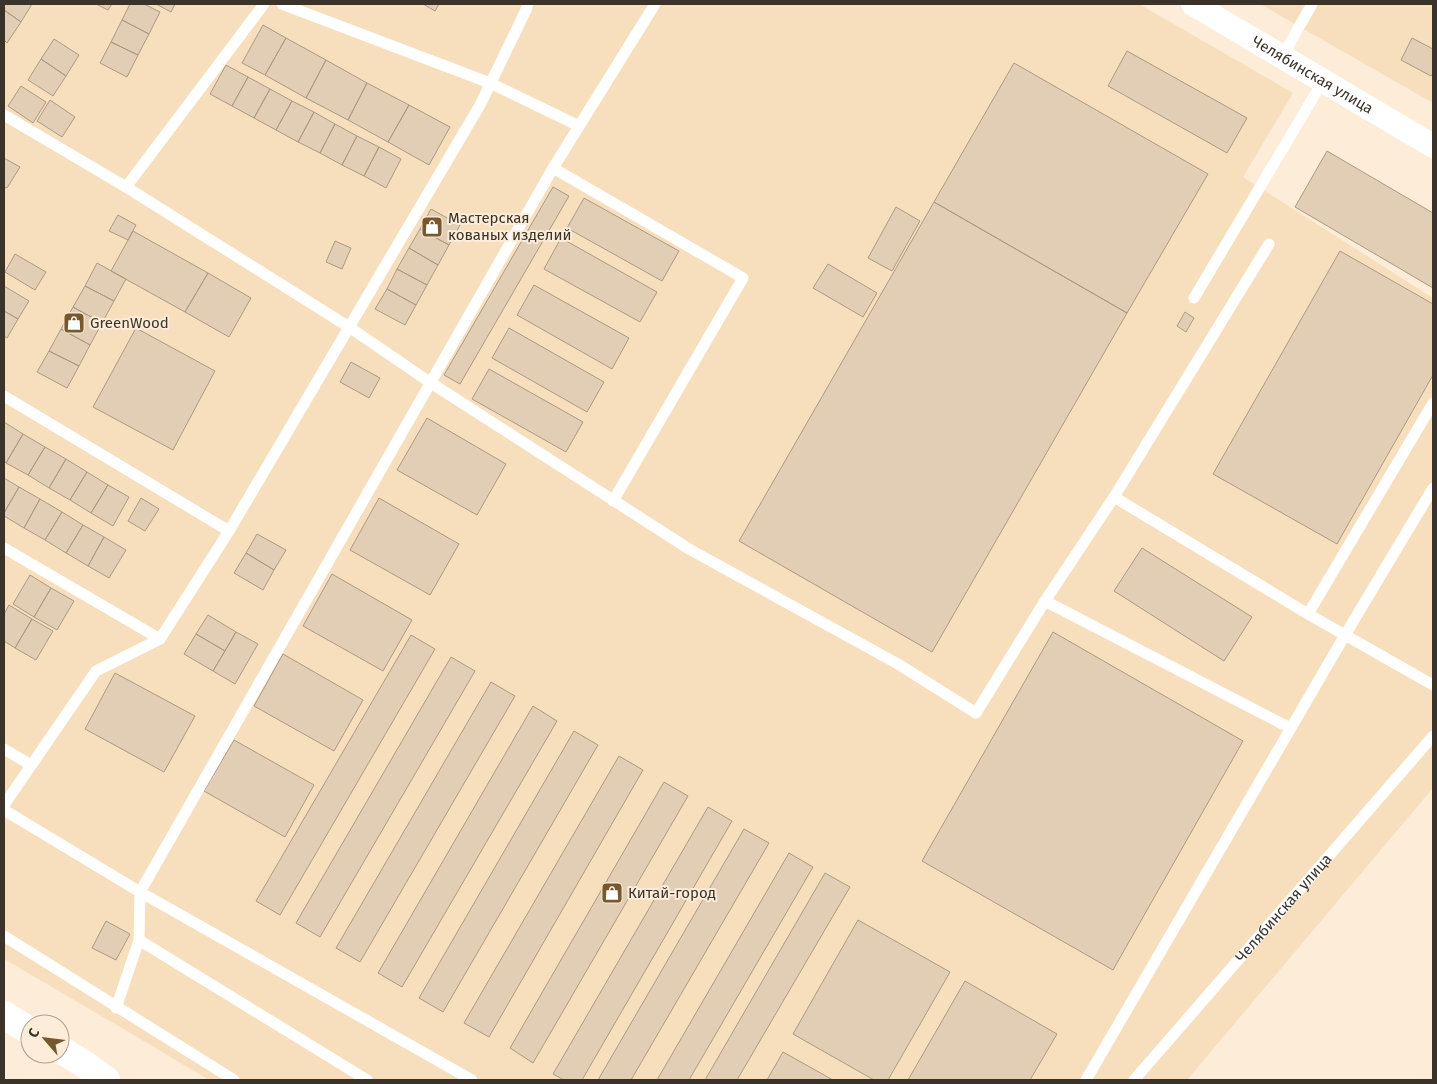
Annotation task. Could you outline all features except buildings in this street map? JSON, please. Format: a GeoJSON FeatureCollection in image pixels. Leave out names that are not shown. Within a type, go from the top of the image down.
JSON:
{"type":"FeatureCollection","features":[{"type":"Feature","properties":{"kind":"main road"},"geometry":{"type":"LineString","coordinates":[[4,1015],[20,1025]]}},
{"type":"Feature","properties":{"kind":"main road"},"geometry":{"type":"LineString","coordinates":[[70,1055],[106,1080]]}},
{"type":"Feature","properties":{"kind":"street","name":"Челябинская улица"},"geometry":{"type":"LineString","coordinates":[[1193,4],[1433,146]]}},
{"type":"Feature","properties":{"kind":"lane"},"geometry":{"type":"LineString","coordinates":[[126,187],[264,4]]}},
{"type":"Feature","properties":{"kind":"lane"},"geometry":{"type":"LineString","coordinates":[[282,4],[490,83],[579,126]]}},
{"type":"Feature","properties":{"kind":"lane"},"geometry":{"type":"LineString","coordinates":[[4,805],[96,671],[160,639],[229,531],[480,105],[528,4]]}},
{"type":"Feature","properties":{"kind":"lane"},"geometry":{"type":"LineString","coordinates":[[116,1008],[139,940],[140,892],[553,168],[655,4]]}},
{"type":"Feature","properties":{"kind":"lane"},"geometry":{"type":"LineString","coordinates":[[1282,57],[1312,4]]}},
{"type":"Feature","properties":{"kind":"lane"},"geometry":{"type":"LineString","coordinates":[[1194,298],[1323,81]]}},
{"type":"Feature","properties":{"kind":"lane"},"geometry":{"type":"LineString","coordinates":[[4,115],[126,187],[349,327],[431,383],[689,549],[898,664],[976,713],[1045,601],[1114,497],[1269,244]]}},
{"type":"Feature","properties":{"kind":"lane"},"geometry":{"type":"LineString","coordinates":[[553,168],[743,278],[613,501]]}},
{"type":"Feature","properties":{"kind":"lane"},"geometry":{"type":"LineString","coordinates":[[4,396],[229,531]]}},
{"type":"Feature","properties":{"kind":"lane"},"geometry":{"type":"LineString","coordinates":[[1308,614],[1433,403]]}},
{"type":"Feature","properties":{"kind":"lane"},"geometry":{"type":"LineString","coordinates":[[1086,1080],[1290,728],[1433,488]]}},
{"type":"Feature","properties":{"kind":"lane"},"geometry":{"type":"LineString","coordinates":[[1114,497],[1308,614],[1433,685]]}},
{"type":"Feature","properties":{"kind":"lane"},"geometry":{"type":"LineString","coordinates":[[4,548],[160,639]]}},
{"type":"Feature","properties":{"kind":"lane"},"geometry":{"type":"LineString","coordinates":[[1045,601],[1290,728]]}},
{"type":"Feature","properties":{"kind":"lane","name":"Челябинская улица"},"geometry":{"type":"LineString","coordinates":[[1134,1080],[1433,736]]}},
{"type":"Feature","properties":{"kind":"lane"},"geometry":{"type":"LineString","coordinates":[[4,749],[31,766]]}},
{"type":"Feature","properties":{"kind":"lane"},"geometry":{"type":"LineString","coordinates":[[4,810],[140,892],[472,1080]]}},
{"type":"Feature","properties":{"kind":"lane"},"geometry":{"type":"LineString","coordinates":[[4,936],[116,1008],[234,1080]]}},
{"type":"Feature","properties":{"kind":"lane"},"geometry":{"type":"LineString","coordinates":[[139,940],[367,1080]]}},
{"type":"Feature","properties":{"kind":"shaded area"},"geometry":{"type":"Polygon","coordinates":[[[4,4],[1139,4],[1293,93],[1243,177],[1433,298],[1433,788],[1187,1080],[209,1080],[4,959],[4,4]]]}},
{"type":"Feature","properties":{"kind":"shaded area"},"geometry":{"type":"Polygon","coordinates":[[[1260,4],[1433,4],[1433,103],[1260,4]]]}},
{"type":"Feature","properties":{"kind":"place","name":"Мастерская кованых изделий"},"geometry":{"type":"Point","coordinates":[432,227]}},
{"type":"Feature","properties":{"kind":"place","name":"GreenWood"},"geometry":{"type":"Point","coordinates":[74,323]}},
{"type":"Feature","properties":{"kind":"place","name":"Китай-город"},"geometry":{"type":"Point","coordinates":[612,893]}}]}
